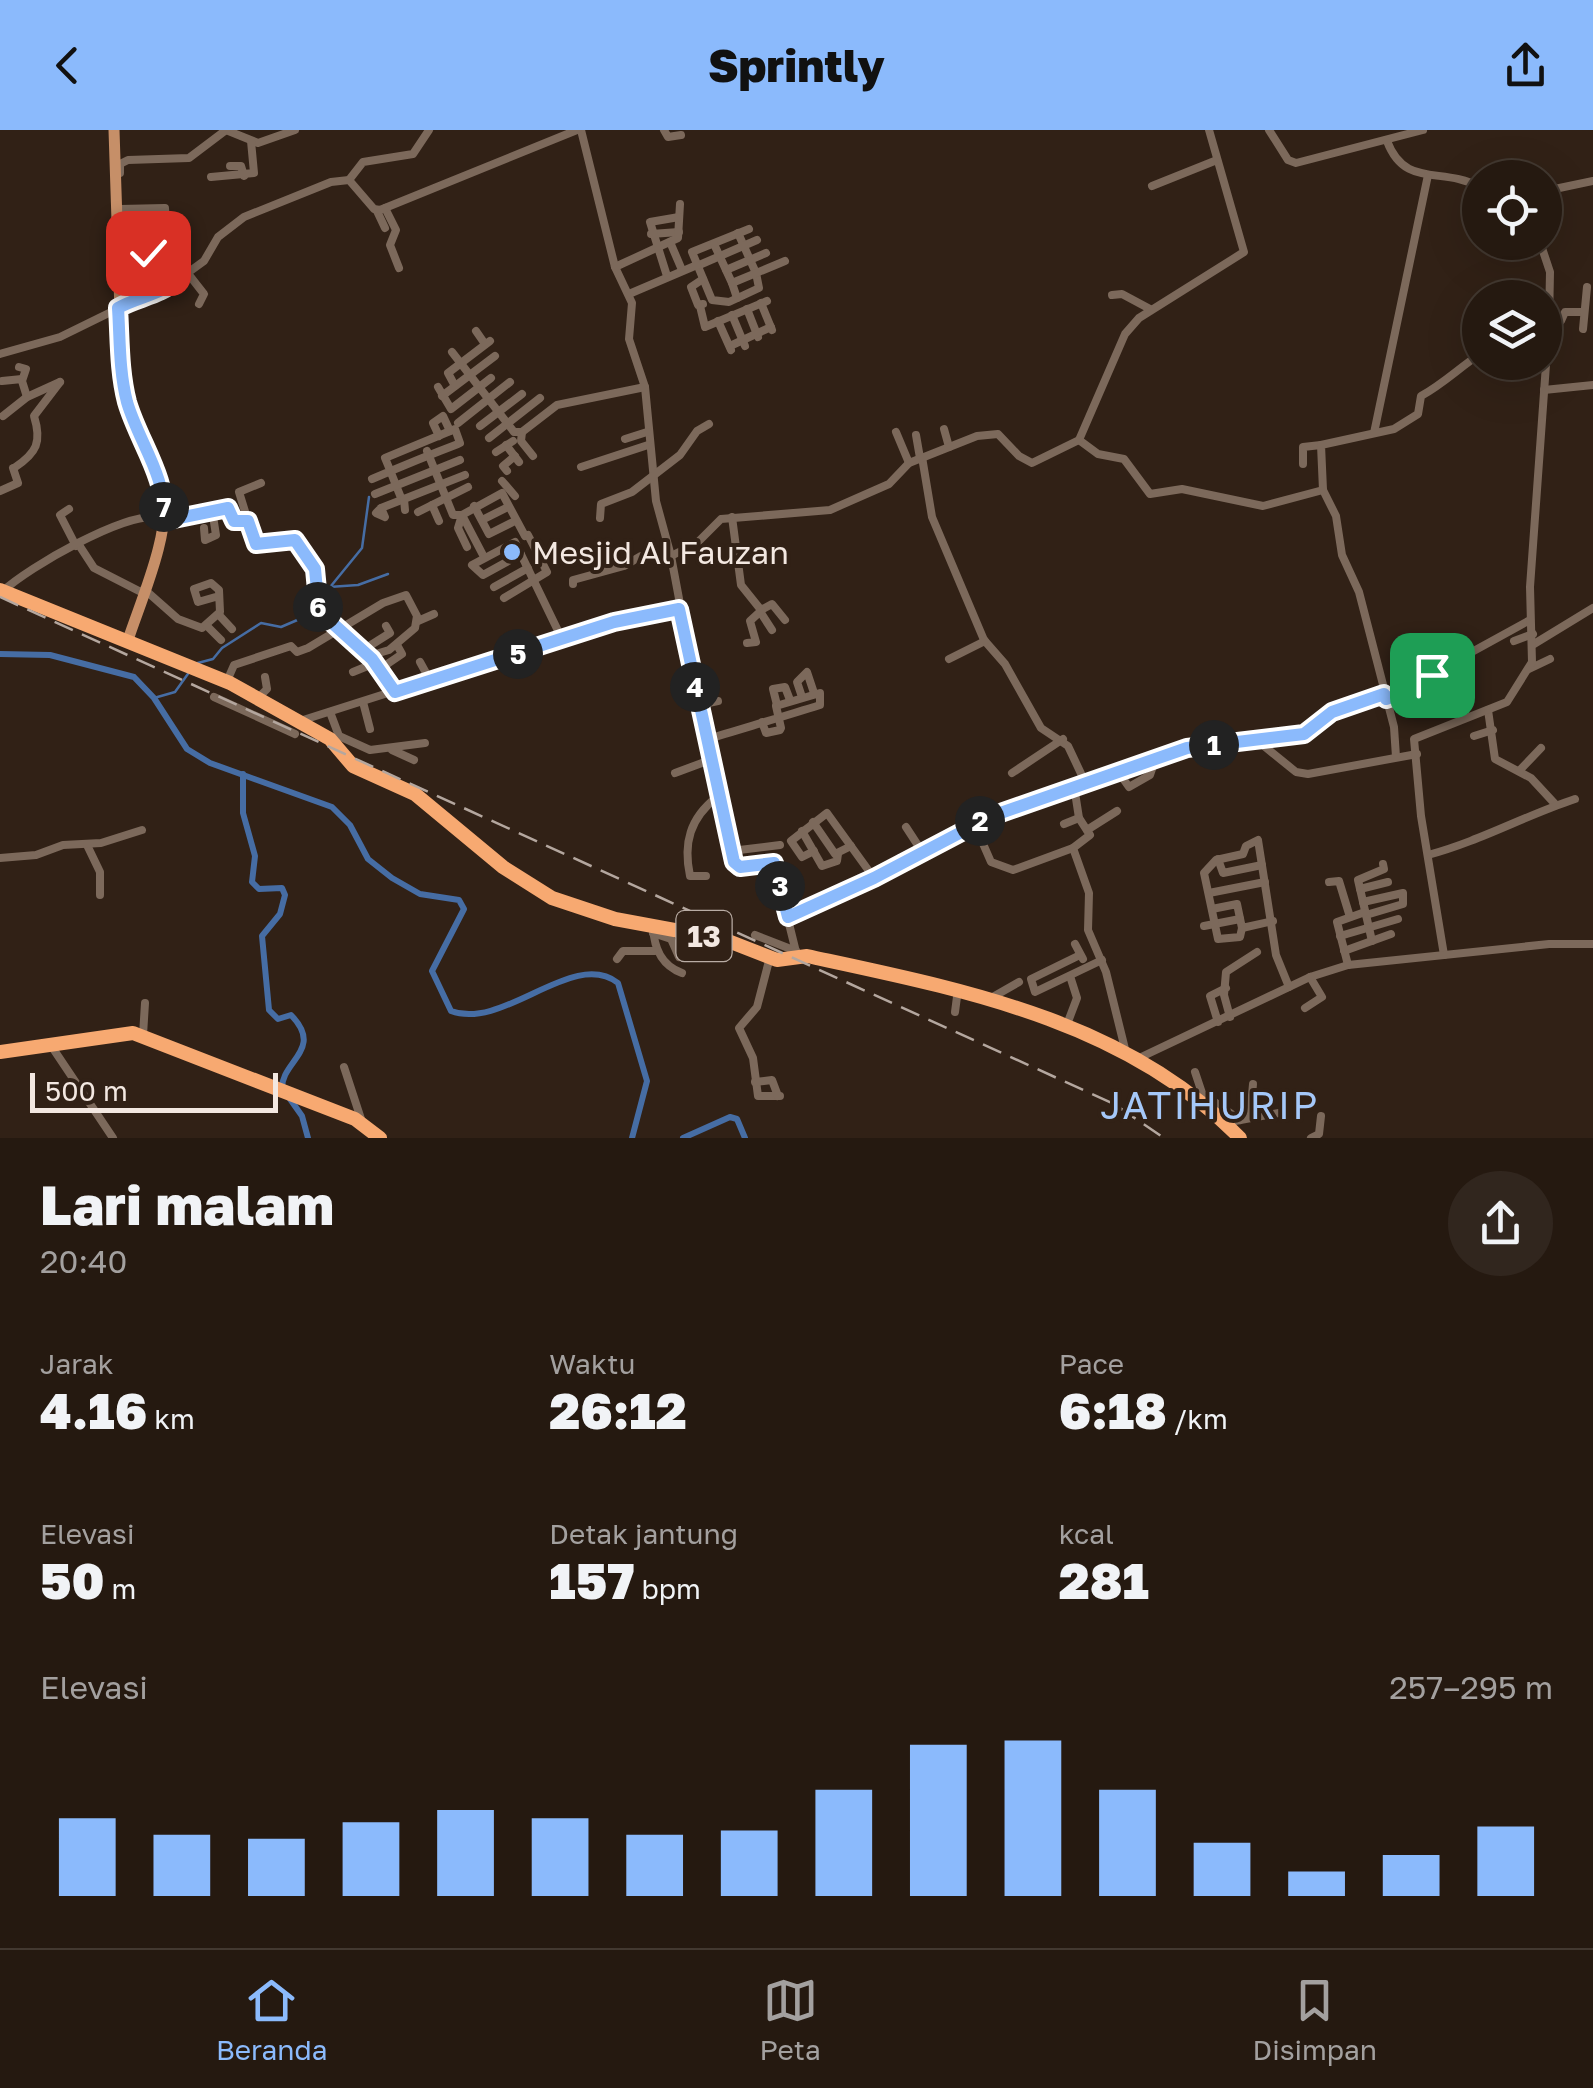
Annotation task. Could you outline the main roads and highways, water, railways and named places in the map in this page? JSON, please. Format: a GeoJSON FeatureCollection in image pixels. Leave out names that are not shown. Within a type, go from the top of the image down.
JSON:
{"type":"FeatureCollection","features":[{"type":"Feature","properties":{"kind":"highway","name":"13"},"geometry":{"type":"LineString","coordinates":[[2,591],[127,635],[229,682],[297,728],[334,742],[353,766],[421,798],[530,886],[576,907],[653,930],[723,939],[782,961],[796,953],[991,998],[1132,1056],[1238,1120],[1240,1138]]}},
{"type":"Feature","properties":{"kind":"highway"},"geometry":{"type":"LineString","coordinates":[[0,1052],[123,1032],[143,1035],[362,1122],[380,1138]]}},
{"type":"Feature","properties":{"kind":"main road"},"geometry":{"type":"LineString","coordinates":[[111,130],[121,382],[158,490],[162,519],[127,635]]}},
{"type":"Feature","properties":{"kind":"waterway"},"geometry":{"type":"LineString","coordinates":[[322,597],[362,548],[369,497]]}},
{"type":"Feature","properties":{"kind":"waterway"},"geometry":{"type":"LineString","coordinates":[[329,587],[358,585],[388,574]]}},
{"type":"Feature","properties":{"kind":"waterway"},"geometry":{"type":"LineString","coordinates":[[194,664],[213,659],[222,648],[261,623],[281,627],[316,612]]}},
{"type":"Feature","properties":{"kind":"waterway"},"geometry":{"type":"LineString","coordinates":[[0,654],[50,655],[134,677],[154,698],[187,749],[210,763],[332,807],[350,825],[368,859],[392,878],[420,894],[459,900],[464,909],[432,971],[451,1011],[472,1014],[493,1010],[580,975],[600,975],[618,983],[647,1081],[632,1138]]}},
{"type":"Feature","properties":{"kind":"waterway"},"geometry":{"type":"LineString","coordinates":[[154,698],[175,692],[190,671]]}},
{"type":"Feature","properties":{"kind":"waterway"},"geometry":{"type":"LineString","coordinates":[[243,774],[243,813],[255,856],[252,882],[259,889],[282,888],[285,895],[280,914],[262,936],[269,1010],[278,1019],[291,1015],[304,1037],[282,1090]]}},
{"type":"Feature","properties":{"kind":"waterway"},"geometry":{"type":"LineString","coordinates":[[290,1099],[302,1116],[308,1138]]}},
{"type":"Feature","properties":{"kind":"waterway"},"geometry":{"type":"LineString","coordinates":[[683,1138],[730,1117],[737,1119],[745,1138]]}},
{"type":"Feature","properties":{"kind":"railway"},"geometry":{"type":"LineString","coordinates":[[0,597],[1114,1104],[1164,1138]]}},
{"type":"Feature","properties":{"kind":"place","name":"Mesjid Al Fauzan"},"geometry":{"type":"Point","coordinates":[512,552]}},
{"type":"Feature","properties":{"kind":"district","name":"JATIHURIP"},"geometry":{"type":"Point","coordinates":[1210,1104]}}]}
